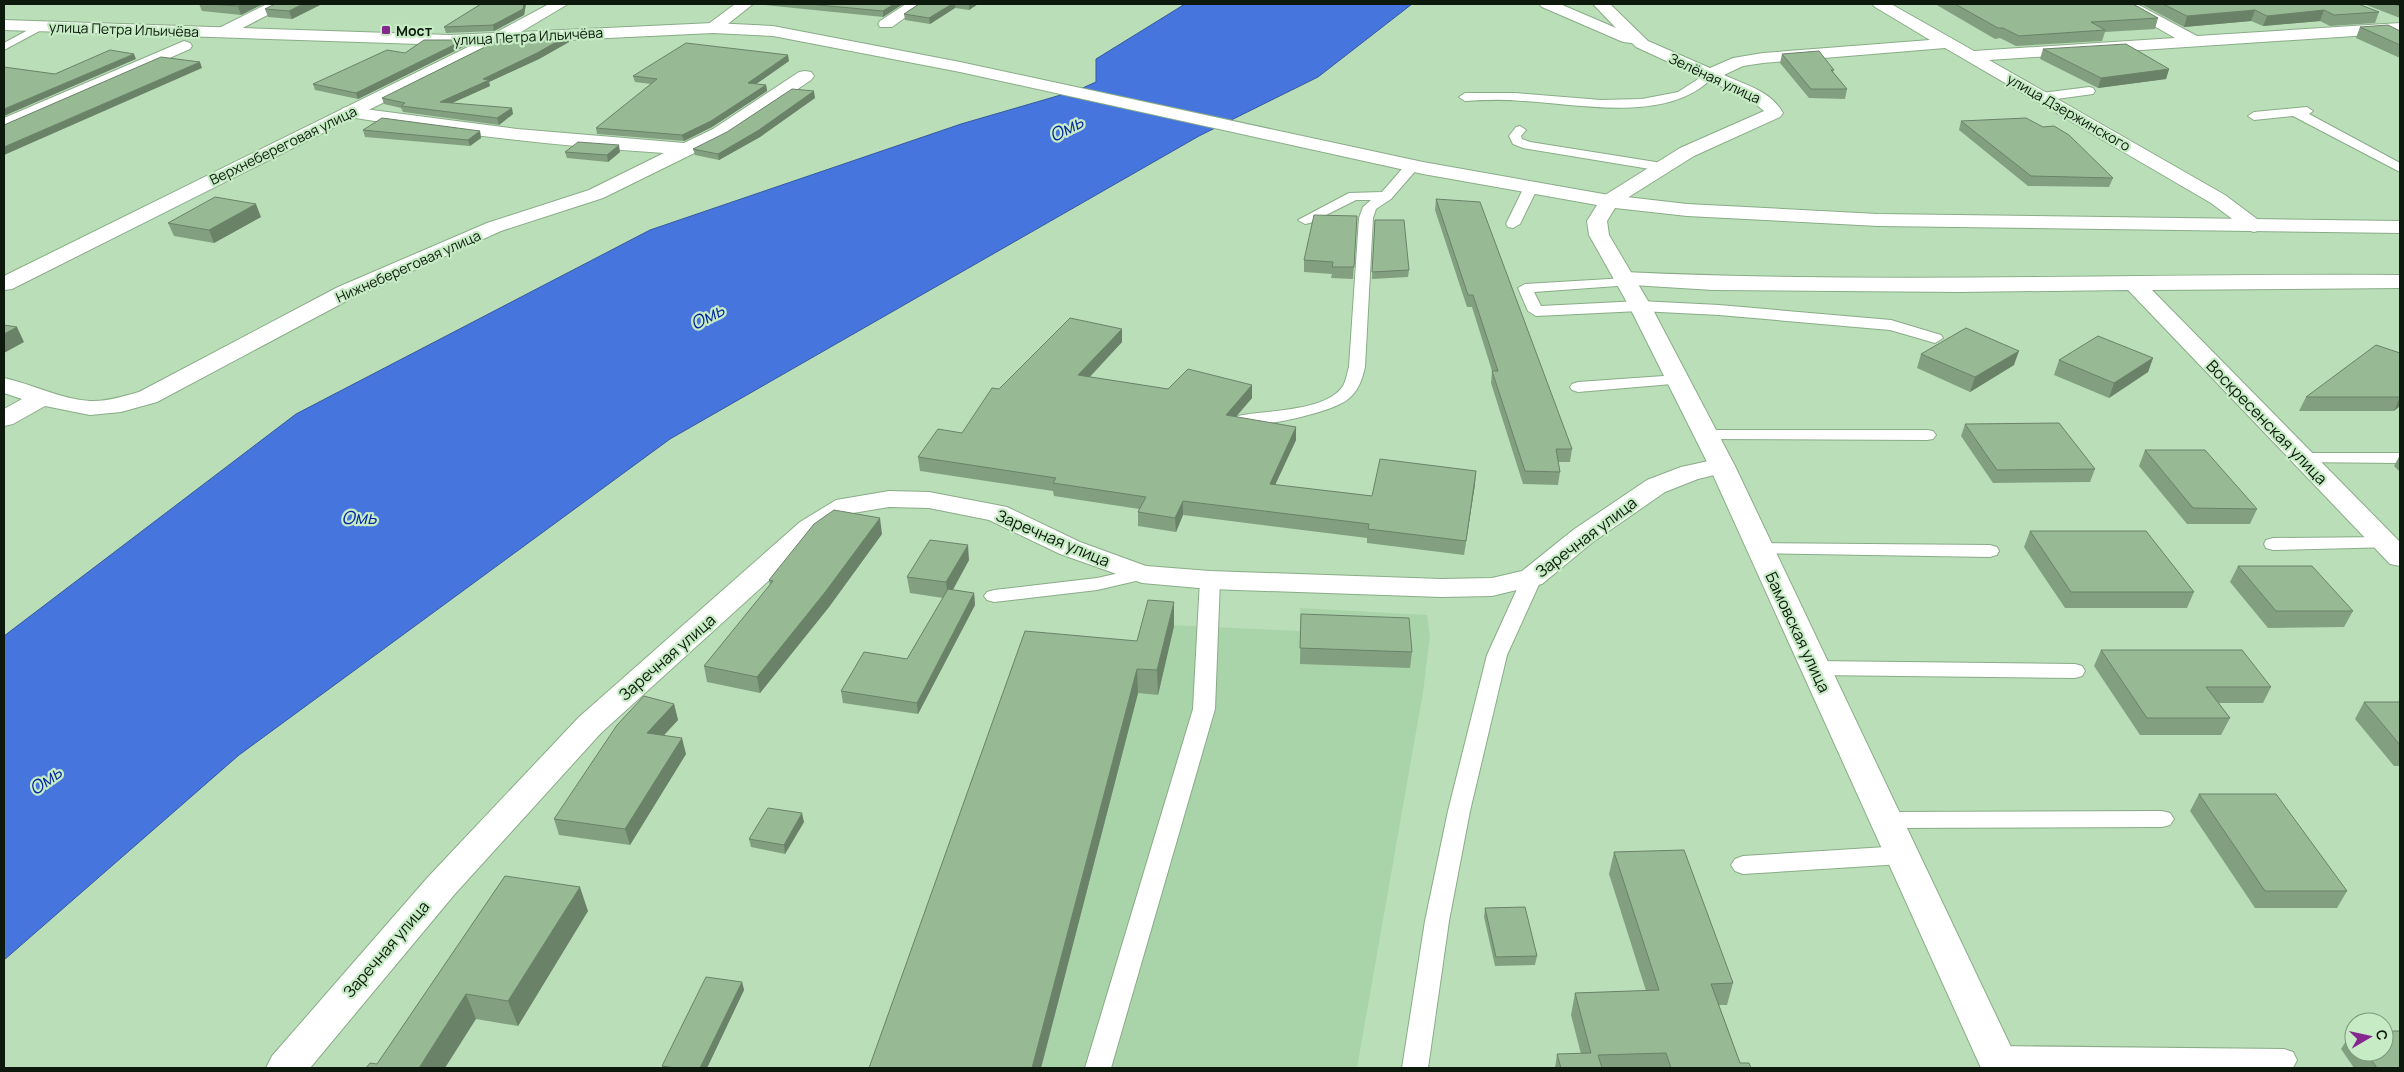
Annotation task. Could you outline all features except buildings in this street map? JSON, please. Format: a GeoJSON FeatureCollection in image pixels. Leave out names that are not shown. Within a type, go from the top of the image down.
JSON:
{"type":"FeatureCollection","features":[{"type":"Feature","properties":{"kind":"street"},"geometry":{"type":"LineString","coordinates":[[223,32],[278,4]]}},
{"type":"Feature","properties":{"kind":"street","name":"Верхнебереговая улица"},"geometry":{"type":"LineString","coordinates":[[4,284],[496,39],[560,4]]}},
{"type":"Feature","properties":{"kind":"street"},"geometry":{"type":"LineString","coordinates":[[713,28],[745,4]]}},
{"type":"Feature","properties":{"kind":"street"},"geometry":{"type":"LineString","coordinates":[[886,24],[916,4]]}},
{"type":"Feature","properties":{"kind":"street"},"geometry":{"type":"LineString","coordinates":[[1547,4],[1642,44]]}},
{"type":"Feature","properties":{"kind":"street","name":"Зелёная улица"},"geometry":{"type":"LineString","coordinates":[[1601,4],[1642,44],[1758,96],[1769,104],[1774,112],[1712,139],[1662,167],[1609,201]]}},
{"type":"Feature","properties":{"kind":"street","name":"улица Дзержинского"},"geometry":{"type":"LineString","coordinates":[[1880,4],[2218,200],[2254,226]]}},
{"type":"Feature","properties":{"kind":"street"},"geometry":{"type":"LineString","coordinates":[[2126,4],[2196,42]]}},
{"type":"Feature","properties":{"kind":"street"},"geometry":{"type":"LineString","coordinates":[[1972,56],[2196,42],[2377,22],[2400,27]]}},
{"type":"Feature","properties":{"kind":"street","name":"улица Петра Ильичёва"},"geometry":{"type":"LineString","coordinates":[[4,25],[395,40],[496,39],[713,28],[796,34],[960,67],[1413,165],[1609,201],[1687,210],[1878,220],[2400,227]]}},
{"type":"Feature","properties":{"kind":"street"},"geometry":{"type":"LineString","coordinates":[[1709,75],[1739,62],[1763,58],[1949,43]]}},
{"type":"Feature","properties":{"kind":"street"},"geometry":{"type":"LineString","coordinates":[[4,126],[184,46]]}},
{"type":"Feature","properties":{"kind":"street","name":"Нижнебереговая улица"},"geometry":{"type":"LineString","coordinates":[[4,385],[42,398],[90,408],[121,405],[148,397],[346,292],[494,227],[596,194],[727,128],[805,76]]}},
{"type":"Feature","properties":{"kind":"street"},"geometry":{"type":"LineString","coordinates":[[349,112],[399,121],[601,144],[687,149]]}},
{"type":"Feature","properties":{"kind":"street","name":"Бамовская улица"},"geometry":{"type":"LineString","coordinates":[[1609,201],[1597,221],[1600,235],[1722,466],[1999,1063]]}},
{"type":"Feature","properties":{"kind":"street"},"geometry":{"type":"LineString","coordinates":[[1630,289],[1723,283],[2135,285],[2312,280],[2400,281]]}},
{"type":"Feature","properties":{"kind":"street","name":"Воскресенская улица"},"geometry":{"type":"LineString","coordinates":[[2135,285],[2393,551]]}},
{"type":"Feature","properties":{"kind":"street"},"geometry":{"type":"LineString","coordinates":[[4,419],[42,398]]}},
{"type":"Feature","properties":{"kind":"street","name":"Заречная улица"},"geometry":{"type":"LineString","coordinates":[[286,1068],[441,886],[590,725],[810,528],[845,506],[889,499],[929,500],[997,514],[1070,548],[1142,574],[1210,580],[1450,588],[1492,587],[1532,578],[1583,536],[1656,486],[1690,473],[1722,466]]}},
{"type":"Feature","properties":{"kind":"lane"},"geometry":{"type":"LineString","coordinates":[[2377,22],[2400,38]]}},
{"type":"Feature","properties":{"kind":"lane"},"geometry":{"type":"LineString","coordinates":[[4,47],[41,26]]}},
{"type":"Feature","properties":{"kind":"lane"},"geometry":{"type":"LineString","coordinates":[[1465,98],[1519,97],[1616,103],[1644,102],[1677,97],[1702,82],[1709,75]]}},
{"type":"Feature","properties":{"kind":"lane"},"geometry":{"type":"LineString","coordinates":[[2042,97],[2089,91]]}},
{"type":"Feature","properties":{"kind":"lane"},"geometry":{"type":"LineString","coordinates":[[2254,116],[2318,110]]}},
{"type":"Feature","properties":{"kind":"lane"},"geometry":{"type":"LineString","coordinates":[[2295,112],[2400,168]]}},
{"type":"Feature","properties":{"kind":"lane"},"geometry":{"type":"LineString","coordinates":[[1520,130],[1515,136],[1517,141],[1527,145],[1662,167]]}},
{"type":"Feature","properties":{"kind":"lane"},"geometry":{"type":"LineString","coordinates":[[1244,420],[1292,414],[1330,403],[1349,390],[1357,367],[1366,218],[1370,207],[1386,196],[1413,165]]}},
{"type":"Feature","properties":{"kind":"lane"},"geometry":{"type":"LineString","coordinates":[[1513,224],[1531,187]]}},
{"type":"Feature","properties":{"kind":"lane"},"geometry":{"type":"LineString","coordinates":[[1305,220],[1354,196],[1386,196]]}},
{"type":"Feature","properties":{"kind":"lane"},"geometry":{"type":"LineString","coordinates":[[1630,289],[1536,311],[1525,288],[1630,289],[1892,325],[1935,338]]}},
{"type":"Feature","properties":{"kind":"lane"},"geometry":{"type":"LineString","coordinates":[[1578,386],[1678,380]]}},
{"type":"Feature","properties":{"kind":"lane"},"geometry":{"type":"LineString","coordinates":[[1706,435],[1927,435]]}},
{"type":"Feature","properties":{"kind":"lane"},"geometry":{"type":"LineString","coordinates":[[2302,458],[2400,458]]}},
{"type":"Feature","properties":{"kind":"lane"},"geometry":{"type":"LineString","coordinates":[[2273,544],[2393,551]]}},
{"type":"Feature","properties":{"kind":"lane"},"geometry":{"type":"LineString","coordinates":[[1760,549],[1990,552]]}},
{"type":"Feature","properties":{"kind":"lane"},"geometry":{"type":"LineString","coordinates":[[994,596],[1097,584],[1142,574]]}},
{"type":"Feature","properties":{"kind":"lane"},"geometry":{"type":"LineString","coordinates":[[1415,1068],[1437,921],[1459,811],[1497,655],[1532,578]]}},
{"type":"Feature","properties":{"kind":"lane"},"geometry":{"type":"LineString","coordinates":[[1098,1068],[1204,709],[1210,580]]}},
{"type":"Feature","properties":{"kind":"lane"},"geometry":{"type":"LineString","coordinates":[[1815,668],[2075,671]]}},
{"type":"Feature","properties":{"kind":"lane"},"geometry":{"type":"LineString","coordinates":[[1886,820],[2162,819]]}},
{"type":"Feature","properties":{"kind":"lane"},"geometry":{"type":"LineString","coordinates":[[1743,865],[1902,854]]}},
{"type":"Feature","properties":{"kind":"lane"},"geometry":{"type":"LineString","coordinates":[[1999,1063],[2284,1060]]}},
{"type":"Feature","properties":{"kind":"shaded area"},"geometry":{"type":"Polygon","coordinates":[[[1300,608],[1427,615],[1430,637],[1423,692],[1357,1068],[882,1068],[1137,665],[1149,624],[1300,631],[1300,608]]]}},
{"type":"Feature","properties":{"kind":"water","name":"Омь"},"geometry":{"type":"Polygon","coordinates":[[[1185,4],[1412,4],[1318,77],[1199,136],[670,439],[239,755],[4,960],[4,636],[296,414],[650,230],[961,124],[1078,90],[1096,82],[1096,59],[1185,4]]]}},
{"type":"Feature","properties":{"kind":"place","name":"Мост"},"geometry":{"type":"Point","coordinates":[386,30]}}]}
